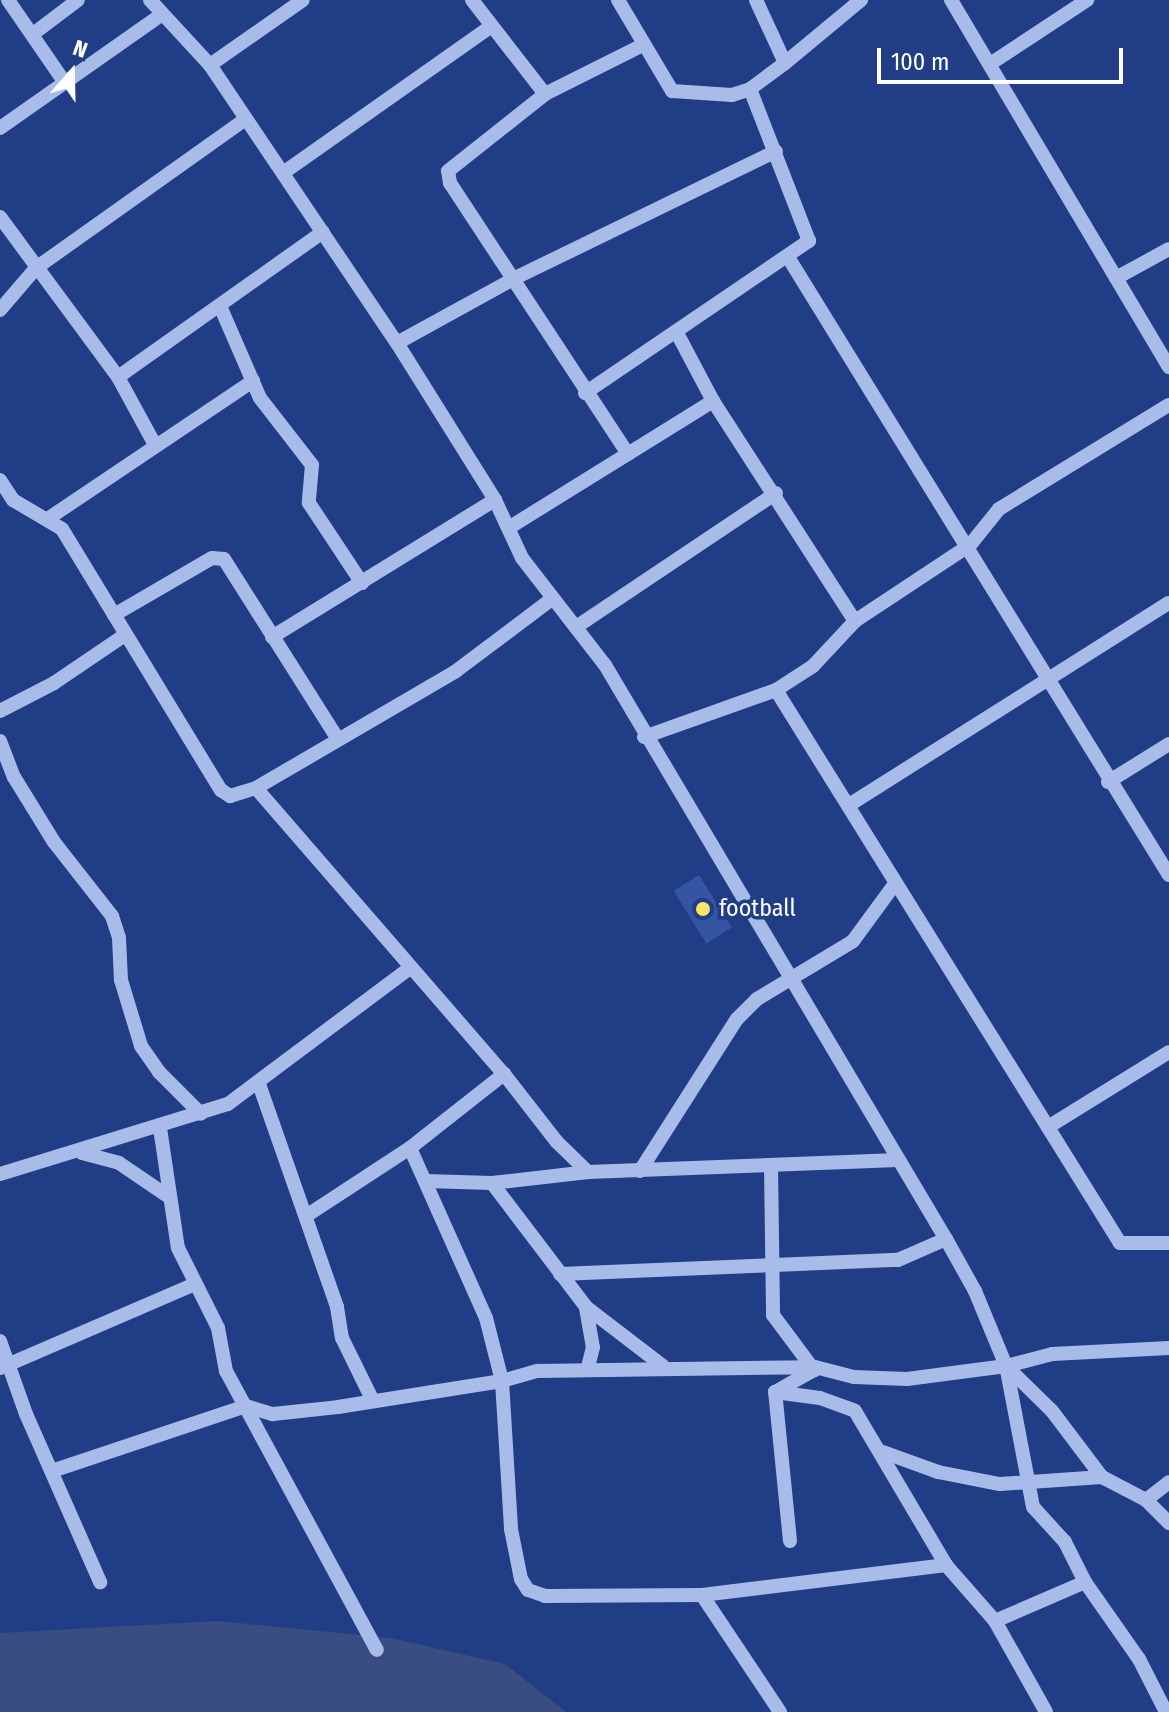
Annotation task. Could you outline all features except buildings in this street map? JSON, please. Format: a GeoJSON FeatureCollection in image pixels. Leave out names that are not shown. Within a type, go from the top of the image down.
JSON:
{"type":"FeatureCollection","features":[{"type":"Feature","properties":{"kind":"street"},"geometry":{"type":"LineString","coordinates":[[8,0],[65,83]]}},
{"type":"Feature","properties":{"kind":"street"},"geometry":{"type":"LineString","coordinates":[[33,34],[78,0]]}},
{"type":"Feature","properties":{"kind":"street"},"geometry":{"type":"LineString","coordinates":[[150,0],[210,65],[397,343],[495,500],[522,558],[552,599],[579,625],[644,737],[793,978],[801,1002],[975,1291],[1006,1366],[1025,1485],[1033,1507],[1065,1542],[1085,1582],[1139,1659],[1166,1712]]}},
{"type":"Feature","properties":{"kind":"street"},"geometry":{"type":"LineString","coordinates":[[210,65],[303,0]]}},
{"type":"Feature","properties":{"kind":"street"},"geometry":{"type":"LineString","coordinates":[[472,0],[545,94]]}},
{"type":"Feature","properties":{"kind":"street"},"geometry":{"type":"LineString","coordinates":[[620,0],[672,91],[732,95],[750,89],[861,0]]}},
{"type":"Feature","properties":{"kind":"street"},"geometry":{"type":"LineString","coordinates":[[756,0],[785,63]]}},
{"type":"Feature","properties":{"kind":"street"},"geometry":{"type":"LineString","coordinates":[[951,0],[993,62],[1169,367]]}},
{"type":"Feature","properties":{"kind":"street"},"geometry":{"type":"LineString","coordinates":[[993,62],[1087,0]]}},
{"type":"Feature","properties":{"kind":"street"},"geometry":{"type":"LineString","coordinates":[[0,128],[162,14]]}},
{"type":"Feature","properties":{"kind":"street"},"geometry":{"type":"LineString","coordinates":[[283,173],[490,27]]}},
{"type":"Feature","properties":{"kind":"street"},"geometry":{"type":"LineString","coordinates":[[628,454],[585,393],[515,278],[450,183],[448,171],[545,94],[643,45]]}},
{"type":"Feature","properties":{"kind":"street"},"geometry":{"type":"LineString","coordinates":[[585,393],[809,241],[750,89]]}},
{"type":"Feature","properties":{"kind":"street"},"geometry":{"type":"LineString","coordinates":[[0,310],[36,268],[246,119]]}},
{"type":"Feature","properties":{"kind":"street"},"geometry":{"type":"LineString","coordinates":[[397,343],[515,278],[776,151]]}},
{"type":"Feature","properties":{"kind":"street"},"geometry":{"type":"LineString","coordinates":[[0,217],[118,377],[155,445]]}},
{"type":"Feature","properties":{"kind":"street"},"geometry":{"type":"LineString","coordinates":[[118,377],[323,232]]}},
{"type":"Feature","properties":{"kind":"street"},"geometry":{"type":"LineString","coordinates":[[1116,278],[1169,249]]}},
{"type":"Feature","properties":{"kind":"street"},"geometry":{"type":"LineString","coordinates":[[788,257],[970,545],[1108,782],[1169,875]]}},
{"type":"Feature","properties":{"kind":"street"},"geometry":{"type":"LineString","coordinates":[[220,306],[253,381],[312,465],[309,503],[362,583]]}},
{"type":"Feature","properties":{"kind":"street"},"geometry":{"type":"LineString","coordinates":[[677,333],[713,401],[776,493],[855,621]]}},
{"type":"Feature","properties":{"kind":"street"},"geometry":{"type":"LineString","coordinates":[[49,518],[253,381]]}},
{"type":"Feature","properties":{"kind":"street"},"geometry":{"type":"LineString","coordinates":[[510,527],[713,401]]}},
{"type":"Feature","properties":{"kind":"street"},"geometry":{"type":"LineString","coordinates":[[644,737],[776,690],[813,666],[855,621],[970,545],[999,509],[1169,405]]}},
{"type":"Feature","properties":{"kind":"street"},"geometry":{"type":"LineString","coordinates":[[0,480],[7,502],[49,518],[62,529],[221,790],[240,795],[456,671],[552,599]]}},
{"type":"Feature","properties":{"kind":"street"},"geometry":{"type":"LineString","coordinates":[[579,625],[776,493]]}},
{"type":"Feature","properties":{"kind":"street"},"geometry":{"type":"LineString","coordinates":[[272,637],[495,500]]}},
{"type":"Feature","properties":{"kind":"street"},"geometry":{"type":"LineString","coordinates":[[114,615],[212,558],[224,559],[338,739]]}},
{"type":"Feature","properties":{"kind":"street"},"geometry":{"type":"LineString","coordinates":[[849,805],[1169,603]]}},
{"type":"Feature","properties":{"kind":"street"},"geometry":{"type":"LineString","coordinates":[[0,711],[54,683],[125,635]]}},
{"type":"Feature","properties":{"kind":"street"},"geometry":{"type":"LineString","coordinates":[[776,690],[849,805],[894,885],[1120,1243],[1169,1243]]}},
{"type":"Feature","properties":{"kind":"street"},"geometry":{"type":"LineString","coordinates":[[0,741],[14,777],[54,842],[112,916],[119,938],[121,980],[141,1046],[159,1072],[201,1114]]}},
{"type":"Feature","properties":{"kind":"street"},"geometry":{"type":"LineString","coordinates":[[1108,782],[1169,744]]}},
{"type":"Feature","properties":{"kind":"street"},"geometry":{"type":"LineString","coordinates":[[256,788],[504,1074],[557,1142],[588,1172]]}},
{"type":"Feature","properties":{"kind":"street"},"geometry":{"type":"LineString","coordinates":[[640,1171],[737,1019],[793,978],[853,941],[894,885]]}},
{"type":"Feature","properties":{"kind":"street"},"geometry":{"type":"LineString","coordinates":[[0,1174],[82,1153],[201,1114],[259,1084],[410,968]]}},
{"type":"Feature","properties":{"kind":"street"},"geometry":{"type":"LineString","coordinates":[[1048,1127],[1169,1052]]}},
{"type":"Feature","properties":{"kind":"street"},"geometry":{"type":"LineString","coordinates":[[306,1216],[410,1148],[504,1074]]}},
{"type":"Feature","properties":{"kind":"street"},"geometry":{"type":"LineString","coordinates":[[259,1084],[306,1216],[342,1338],[373,1401]]}},
{"type":"Feature","properties":{"kind":"street"},"geometry":{"type":"LineString","coordinates":[[160,1128],[166,1195],[178,1248],[218,1328],[226,1371],[377,1650]]}},
{"type":"Feature","properties":{"kind":"street"},"geometry":{"type":"LineString","coordinates":[[410,1148],[486,1318],[502,1381],[511,1529],[521,1579],[528,1590],[545,1596],[702,1595],[946,1565]]}},
{"type":"Feature","properties":{"kind":"street"},"geometry":{"type":"LineString","coordinates":[[82,1153],[119,1163],[166,1195]]}},
{"type":"Feature","properties":{"kind":"street"},"geometry":{"type":"LineString","coordinates":[[425,1181],[492,1183],[588,1172],[898,1160]]}},
{"type":"Feature","properties":{"kind":"street"},"geometry":{"type":"LineString","coordinates":[[771,1167],[773,1315],[814,1370]]}},
{"type":"Feature","properties":{"kind":"street"},"geometry":{"type":"LineString","coordinates":[[492,1183],[586,1307],[663,1366]]}},
{"type":"Feature","properties":{"kind":"street"},"geometry":{"type":"LineString","coordinates":[[560,1274],[898,1260],[946,1239]]}},
{"type":"Feature","properties":{"kind":"street"},"geometry":{"type":"LineString","coordinates":[[4,1367],[195,1284]]}},
{"type":"Feature","properties":{"kind":"street"},"geometry":{"type":"LineString","coordinates":[[586,1307],[593,1347],[588,1367]]}},
{"type":"Feature","properties":{"kind":"street"},"geometry":{"type":"LineString","coordinates":[[0,1341],[4,1367],[100,1582]]}},
{"type":"Feature","properties":{"kind":"street"},"geometry":{"type":"LineString","coordinates":[[52,1471],[246,1406],[273,1414],[502,1381],[538,1371],[663,1366],[814,1370],[907,1379],[1006,1366],[1052,1354],[1169,1348]]}},
{"type":"Feature","properties":{"kind":"street"},"geometry":{"type":"LineString","coordinates":[[1006,1366],[1052,1411],[1102,1477],[1146,1500],[1169,1523]]}},
{"type":"Feature","properties":{"kind":"street"},"geometry":{"type":"LineString","coordinates":[[775,1392],[814,1370]]}},
{"type":"Feature","properties":{"kind":"street"},"geometry":{"type":"LineString","coordinates":[[775,1392],[843,1403],[867,1424],[946,1565],[995,1621],[1039,1710]]}},
{"type":"Feature","properties":{"kind":"street"},"geometry":{"type":"LineString","coordinates":[[775,1392],[790,1541]]}},
{"type":"Feature","properties":{"kind":"street"},"geometry":{"type":"LineString","coordinates":[[883,1452],[938,1472],[1025,1485],[1102,1477]]}},
{"type":"Feature","properties":{"kind":"street"},"geometry":{"type":"LineString","coordinates":[[1146,1500],[1169,1482]]}},
{"type":"Feature","properties":{"kind":"street"},"geometry":{"type":"LineString","coordinates":[[995,1621],[1085,1582]]}},
{"type":"Feature","properties":{"kind":"street"},"geometry":{"type":"LineString","coordinates":[[702,1595],[780,1712]]}},
{"type":"Feature","properties":{"kind":"shaded area","name":"football"},"geometry":{"type":"Polygon","coordinates":[[[699,875],[732,928],[706,943],[674,891],[699,875]]]}},
{"type":"Feature","properties":{"kind":"shaded area"},"geometry":{"type":"Polygon","coordinates":[[[217,1621],[391,1638],[505,1664],[566,1712],[0,1712],[0,1633],[217,1621]]]}},
{"type":"Feature","properties":{"kind":"place","name":"football"},"geometry":{"type":"Point","coordinates":[703,909]}}]}
